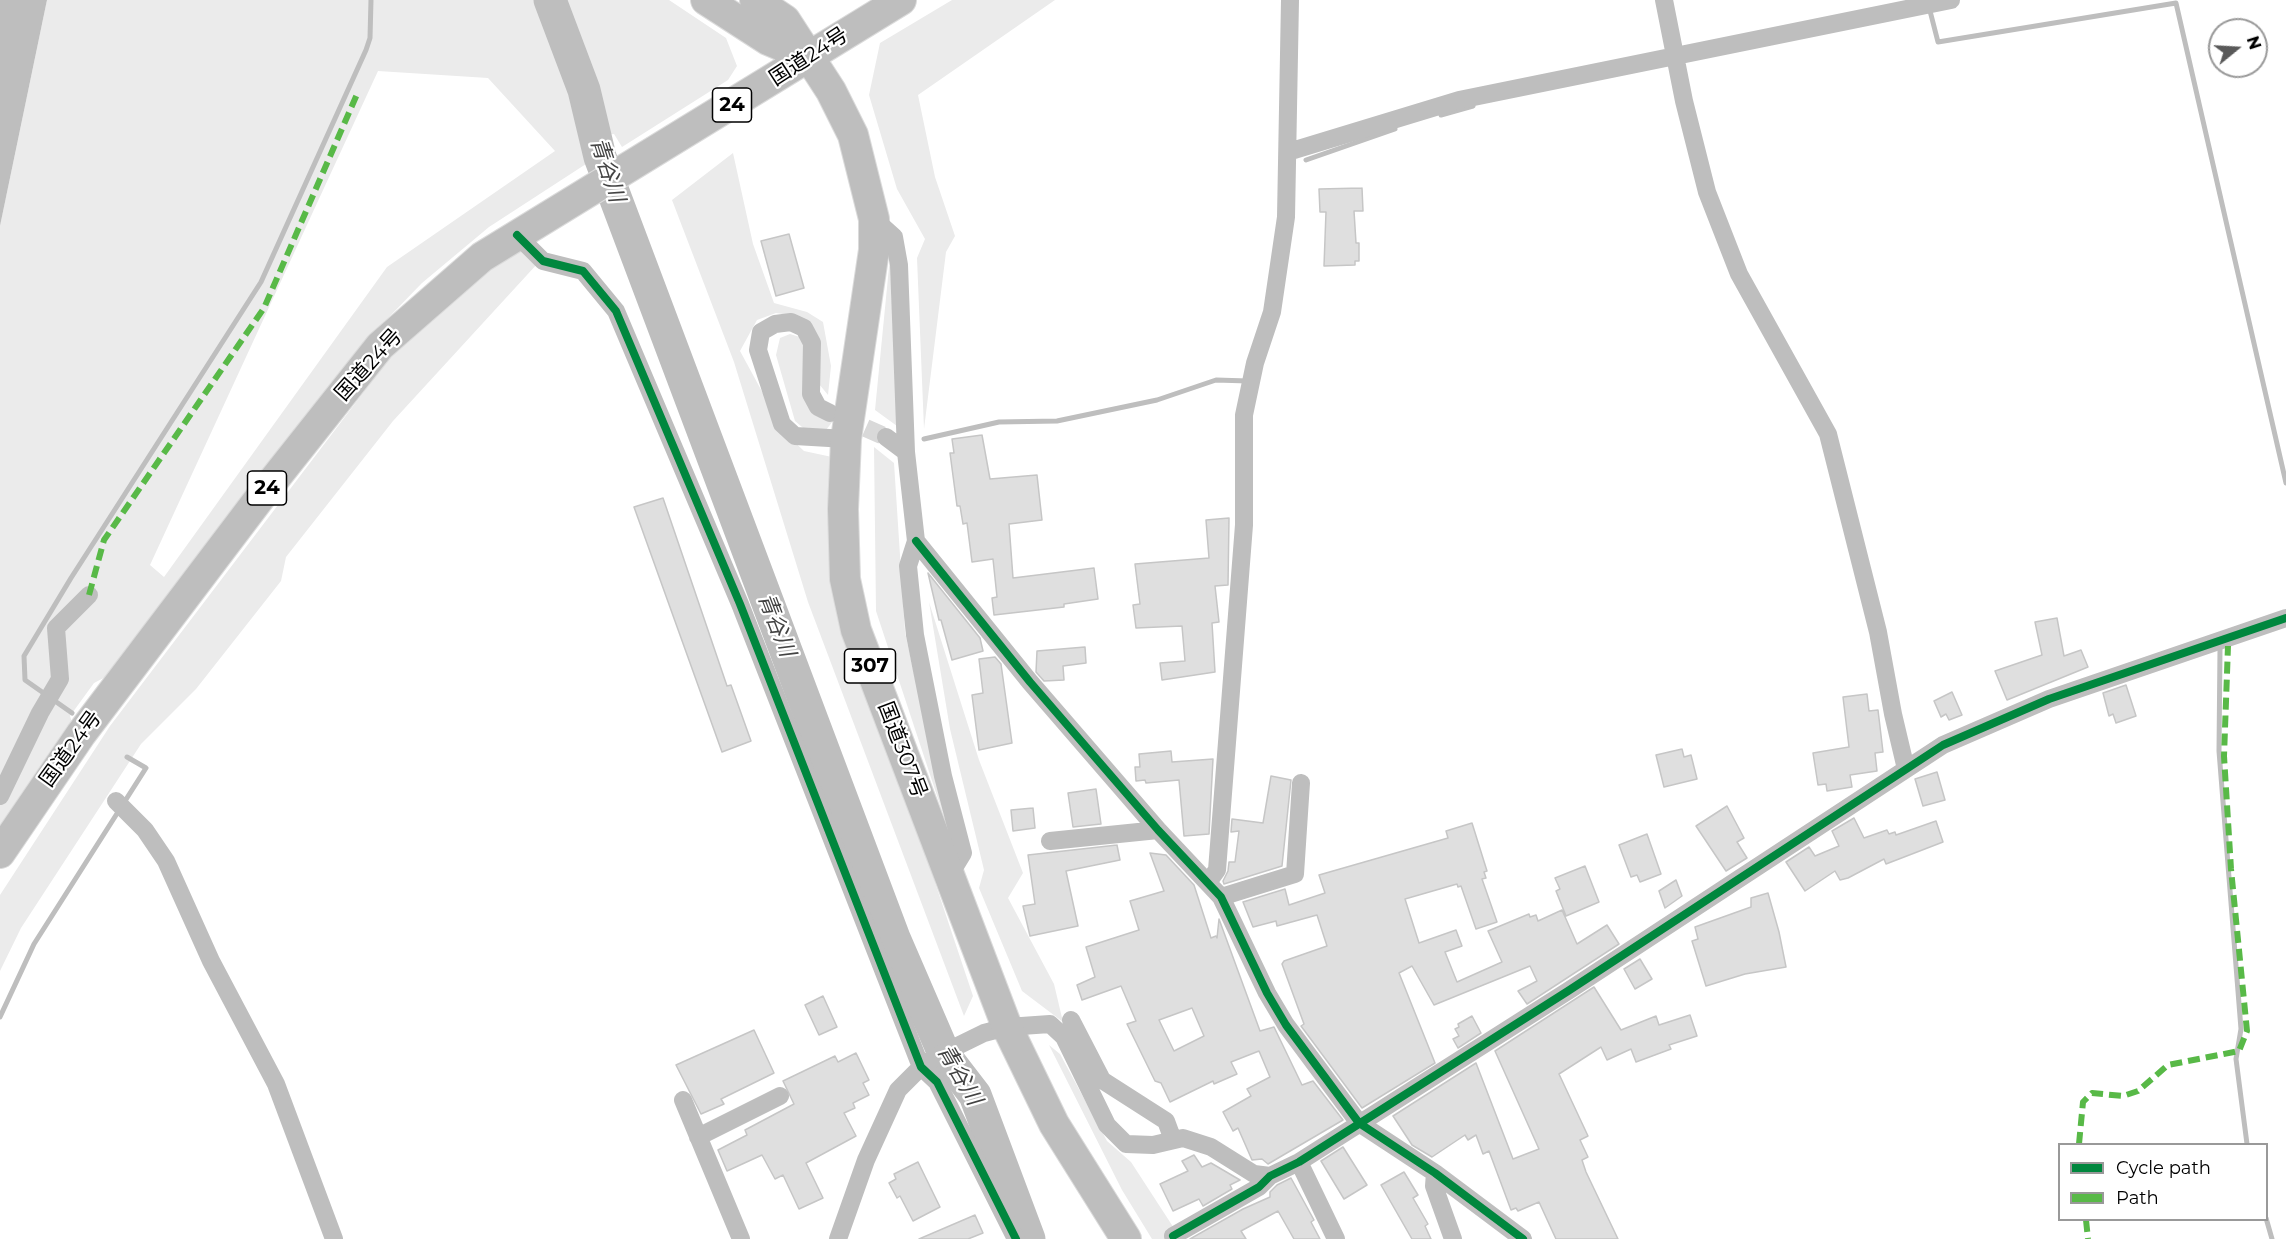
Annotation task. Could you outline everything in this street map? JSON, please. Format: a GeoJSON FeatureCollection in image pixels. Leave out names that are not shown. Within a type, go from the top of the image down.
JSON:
{"type":"FeatureCollection","features":[{"type":"Feature","properties":{"kind":"highway"},"geometry":{"type":"LineString","coordinates":[[706,0],[776,30]]}},
{"type":"Feature","properties":{"kind":"highway"},"geometry":{"type":"LineString","coordinates":[[755,0],[776,30],[808,57]]}},
{"type":"Feature","properties":{"kind":"highway","name":"国道24号"},"geometry":{"type":"LineString","coordinates":[[0,853],[75,742],[265,490],[380,346],[482,257],[901,0]]}},
{"type":"Feature","properties":{"kind":"highway","name":"国道307号"},"geometry":{"type":"LineString","coordinates":[[808,57],[831,91],[853,135],[874,219],[874,250],[846,439],[843,509],[845,579],[856,630],[950,876],[995,1030],[1126,1239]]}},
{"type":"Feature","properties":{"kind":"street"},"geometry":{"type":"LineString","coordinates":[[1209,881],[1217,870],[1244,525],[1244,415],[1255,363],[1272,312],[1281,266],[1288,152],[1290,0]]}},
{"type":"Feature","properties":{"kind":"street"},"geometry":{"type":"LineString","coordinates":[[1664,0],[1674,55],[1707,192],[1739,274],[1828,434],[1878,632],[1906,769]]}},
{"type":"Feature","properties":{"kind":"street"},"geometry":{"type":"LineString","coordinates":[[1288,152],[1459,100],[1951,0]]}},
{"type":"Feature","properties":{"kind":"street"},"geometry":{"type":"LineString","coordinates":[[874,219],[894,237],[899,265],[906,452],[916,541],[908,566],[915,635],[943,776],[963,853],[950,876]]}},
{"type":"Feature","properties":{"kind":"street"},"geometry":{"type":"LineString","coordinates":[[517,235],[543,261],[583,271],[616,311],[740,604],[921,1067],[937,1082],[1016,1239]]}},
{"type":"Feature","properties":{"kind":"street"},"geometry":{"type":"LineString","coordinates":[[830,413],[818,407],[811,394],[812,343],[804,328],[791,322],[775,324],[761,332],[758,350],[782,424],[795,436],[846,439]]}},
{"type":"Feature","properties":{"kind":"street"},"geometry":{"type":"LineString","coordinates":[[886,437],[906,452]]}},
{"type":"Feature","properties":{"kind":"street"},"geometry":{"type":"LineString","coordinates":[[916,541],[1030,682],[1158,830],[1209,881],[1221,897],[1267,993],[1287,1025],[1359,1123],[1435,1173],[1523,1239]]}},
{"type":"Feature","properties":{"kind":"street"},"geometry":{"type":"LineString","coordinates":[[0,796],[25,742],[60,679],[56,628],[89,595]]}},
{"type":"Feature","properties":{"kind":"street"},"geometry":{"type":"LineString","coordinates":[[1173,1236],[1259,1187],[1270,1176],[1299,1162],[1693,911],[1943,746],[2049,699],[2286,618]]}},
{"type":"Feature","properties":{"kind":"street"},"geometry":{"type":"LineString","coordinates":[[1221,897],[1295,874],[1301,783]]}},
{"type":"Feature","properties":{"kind":"street"},"geometry":{"type":"LineString","coordinates":[[116,801],[145,830],[166,861],[211,961],[276,1084],[334,1239]]}},
{"type":"Feature","properties":{"kind":"street"},"geometry":{"type":"LineString","coordinates":[[1050,841],[1158,830]]}},
{"type":"Feature","properties":{"kind":"street"},"geometry":{"type":"LineString","coordinates":[[1071,1020],[1102,1080],[1166,1121],[1173,1140]]}},
{"type":"Feature","properties":{"kind":"street"},"geometry":{"type":"LineString","coordinates":[[838,1239],[866,1160],[898,1090],[921,1067],[936,1056],[995,1030],[1050,1024],[1064,1037],[1107,1125],[1126,1144],[1154,1145],[1183,1138],[1211,1147],[1254,1174],[1270,1176]]}},
{"type":"Feature","properties":{"kind":"street"},"geometry":{"type":"LineString","coordinates":[[698,1137],[780,1095]]}},
{"type":"Feature","properties":{"kind":"street"},"geometry":{"type":"LineString","coordinates":[[683,1100],[741,1239]]}},
{"type":"Feature","properties":{"kind":"street"},"geometry":{"type":"LineString","coordinates":[[1299,1162],[1336,1239]]}},
{"type":"Feature","properties":{"kind":"street"},"geometry":{"type":"LineString","coordinates":[[1435,1173],[1434,1186],[1453,1239]]}},
{"type":"Feature","properties":{"kind":"shaded area"},"geometry":{"type":"Polygon","coordinates":[[[0,0],[47,0],[0,226],[0,0]]]}},
{"type":"Feature","properties":{"kind":"shaded area"},"geometry":{"type":"Polygon","coordinates":[[[47,0],[669,0],[726,38],[737,66],[728,80],[622,147],[614,134],[579,138],[586,164],[489,227],[422,283],[360,347],[113,673],[94,683],[70,716],[73,726],[0,858],[0,226],[47,0]],[[378,71],[150,565],[164,577],[387,267],[555,151],[488,78],[378,71]]]}},
{"type":"Feature","properties":{"kind":"shaded area"},"geometry":{"type":"Polygon","coordinates":[[[952,0],[1055,0],[918,95],[935,177],[955,236],[946,252],[924,429],[917,258],[925,239],[897,189],[869,95],[880,43],[952,0]]]}},
{"type":"Feature","properties":{"kind":"shaded area"},"geometry":{"type":"Polygon","coordinates":[[[733,153],[753,244],[774,303],[807,312],[823,322],[831,366],[828,395],[819,384],[797,316],[776,313],[757,320],[740,351],[784,432],[804,451],[832,457],[887,739],[973,996],[964,1016],[808,602],[734,362],[672,200],[733,153]]]}},
{"type":"Feature","properties":{"kind":"shaded area"},"geometry":{"type":"Polygon","coordinates":[[[517,244],[538,263],[393,421],[286,557],[281,581],[196,689],[141,744],[21,928],[0,971],[0,895],[110,726],[395,351],[517,244]]]}},
{"type":"Feature","properties":{"kind":"shaded area"},"geometry":{"type":"Polygon","coordinates":[[[890,257],[897,426],[875,410],[890,257]]]}},
{"type":"Feature","properties":{"kind":"shaded area"},"geometry":{"type":"Polygon","coordinates":[[[790,334],[803,338],[812,402],[833,421],[826,430],[809,433],[795,421],[776,355],[780,338],[790,334]]]}},
{"type":"Feature","properties":{"kind":"shaded area"},"geometry":{"type":"Polygon","coordinates":[[[874,447],[894,463],[905,632],[947,826],[876,611],[874,447]]]}},
{"type":"Feature","properties":{"kind":"shaded area"},"geometry":{"type":"Polygon","coordinates":[[[929,602],[979,760],[1023,873],[1008,898],[1054,984],[1063,1022],[1022,991],[979,888],[984,870],[950,729],[929,602]]]}},
{"type":"Feature","properties":{"kind":"shaded area"},"geometry":{"type":"Polygon","coordinates":[[[1049,1045],[1060,1054],[1107,1141],[1131,1162],[1181,1239],[1152,1239],[1122,1190],[1049,1045]]]}},
{"type":"Feature","properties":{"kind":"building"},"geometry":{"type":"Polygon","coordinates":[[[1362,188],[1363,211],[1354,211],[1359,261],[1355,261],[1355,265],[1324,266],[1326,212],[1320,212],[1319,189],[1362,188]]]}},
{"type":"Feature","properties":{"kind":"building"},"geometry":{"type":"Polygon","coordinates":[[[789,234],[804,288],[776,296],[761,241],[789,234]]]}},
{"type":"Feature","properties":{"kind":"building"},"geometry":{"type":"Polygon","coordinates":[[[982,435],[990,479],[1037,475],[1042,520],[1009,524],[1013,578],[1094,568],[1098,599],[1064,604],[1064,607],[994,615],[992,598],[997,597],[993,559],[972,562],[967,523],[963,524],[960,506],[957,506],[950,453],[954,453],[952,439],[982,435]]]}},
{"type":"Feature","properties":{"kind":"building"},"geometry":{"type":"Polygon","coordinates":[[[663,498],[727,686],[731,685],[751,741],[722,752],[634,507],[663,498]]]}},
{"type":"Feature","properties":{"kind":"building"},"geometry":{"type":"Polygon","coordinates":[[[1229,518],[1228,585],[1215,586],[1219,622],[1212,623],[1215,672],[1162,680],[1160,663],[1185,661],[1182,626],[1136,628],[1133,605],[1140,604],[1135,564],[1209,558],[1206,520],[1229,518]]]}},
{"type":"Feature","properties":{"kind":"building"},"geometry":{"type":"Polygon","coordinates":[[[928,573],[980,638],[983,651],[952,660],[941,620],[939,620],[928,573]]]}},
{"type":"Feature","properties":{"kind":"building"},"geometry":{"type":"Polygon","coordinates":[[[2057,618],[2064,656],[2081,650],[2088,667],[2007,700],[1995,671],[2042,655],[2035,622],[2057,618]]]}},
{"type":"Feature","properties":{"kind":"building"},"geometry":{"type":"Polygon","coordinates":[[[1085,647],[1086,663],[1063,666],[1064,680],[1044,681],[1036,672],[1037,651],[1085,647]]]}},
{"type":"Feature","properties":{"kind":"building"},"geometry":{"type":"Polygon","coordinates":[[[995,657],[1001,664],[1012,743],[979,750],[972,695],[983,693],[979,659],[995,657]]]}},
{"type":"Feature","properties":{"kind":"building"},"geometry":{"type":"Polygon","coordinates":[[[2126,685],[2136,716],[2116,723],[2113,714],[2109,716],[2103,693],[2126,685]]]}},
{"type":"Feature","properties":{"kind":"building"},"geometry":{"type":"Polygon","coordinates":[[[1952,692],[1962,715],[1949,720],[1946,714],[1941,717],[1934,701],[1952,692]]]}},
{"type":"Feature","properties":{"kind":"building"},"geometry":{"type":"Polygon","coordinates":[[[1867,694],[1869,711],[1878,710],[1883,752],[1875,753],[1877,771],[1850,775],[1852,787],[1827,791],[1826,784],[1818,785],[1813,753],[1849,747],[1843,697],[1867,694]]]}},
{"type":"Feature","properties":{"kind":"building"},"geometry":{"type":"Polygon","coordinates":[[[1682,749],[1684,757],[1691,755],[1697,779],[1664,787],[1656,755],[1682,749]]]}},
{"type":"Feature","properties":{"kind":"building"},"geometry":{"type":"Polygon","coordinates":[[[1171,751],[1172,762],[1213,759],[1209,834],[1184,836],[1179,780],[1146,783],[1145,780],[1136,781],[1135,767],[1140,767],[1139,754],[1171,751]]]}},
{"type":"Feature","properties":{"kind":"building"},"geometry":{"type":"Polygon","coordinates":[[[1937,772],[1945,800],[1923,806],[1915,779],[1937,772]]]}},
{"type":"Feature","properties":{"kind":"building"},"geometry":{"type":"Polygon","coordinates":[[[1271,776],[1291,780],[1282,866],[1224,884],[1229,862],[1235,862],[1239,831],[1231,832],[1232,819],[1263,823],[1271,776]]]}},
{"type":"Feature","properties":{"kind":"building"},"geometry":{"type":"Polygon","coordinates":[[[1096,789],[1101,824],[1073,827],[1068,793],[1096,789]]]}},
{"type":"Feature","properties":{"kind":"building"},"geometry":{"type":"Polygon","coordinates":[[[1727,806],[1744,838],[1737,842],[1747,858],[1726,871],[1696,826],[1727,806]]]}},
{"type":"Feature","properties":{"kind":"building"},"geometry":{"type":"Polygon","coordinates":[[[1033,808],[1035,828],[1013,831],[1011,810],[1033,808]]]}},
{"type":"Feature","properties":{"kind":"building"},"geometry":{"type":"Polygon","coordinates":[[[1854,818],[1864,838],[1887,830],[1889,834],[1895,832],[1896,835],[1936,821],[1943,842],[1886,864],[1884,859],[1848,878],[1840,880],[1835,871],[1805,891],[1786,862],[1809,847],[1815,856],[1839,846],[1832,831],[1854,818]]]}},
{"type":"Feature","properties":{"kind":"building"},"geometry":{"type":"Polygon","coordinates":[[[1472,823],[1487,871],[1484,872],[1486,878],[1482,879],[1497,922],[1476,929],[1461,886],[1458,887],[1457,884],[1405,899],[1419,943],[1456,930],[1462,946],[1445,952],[1457,982],[1502,962],[1488,931],[1529,914],[1530,917],[1536,915],[1538,921],[1562,910],[1577,944],[1607,925],[1619,944],[1527,1004],[1518,991],[1537,981],[1530,966],[1434,1005],[1412,966],[1399,973],[1435,1063],[1362,1108],[1301,1026],[1304,1024],[1282,964],[1284,961],[1327,946],[1317,915],[1277,926],[1276,921],[1253,927],[1243,902],[1285,889],[1289,905],[1325,893],[1319,875],[1448,838],[1446,831],[1472,823]]]}},
{"type":"Feature","properties":{"kind":"building"},"geometry":{"type":"Polygon","coordinates":[[[1647,834],[1661,874],[1640,882],[1637,875],[1631,877],[1619,845],[1647,834]]]}},
{"type":"Feature","properties":{"kind":"building"},"geometry":{"type":"Polygon","coordinates":[[[1117,845],[1120,860],[1066,871],[1078,926],[1030,936],[1023,906],[1035,904],[1028,855],[1117,845]]]}},
{"type":"Feature","properties":{"kind":"building"},"geometry":{"type":"Polygon","coordinates":[[[1150,853],[1166,855],[1194,885],[1211,938],[1216,936],[1217,938],[1219,919],[1260,1031],[1274,1027],[1302,1085],[1313,1081],[1343,1120],[1268,1164],[1262,1159],[1252,1160],[1238,1128],[1233,1131],[1223,1112],[1251,1096],[1247,1089],[1270,1077],[1259,1051],[1231,1062],[1237,1074],[1214,1084],[1213,1081],[1170,1102],[1161,1083],[1155,1081],[1127,1024],[1136,1021],[1121,986],[1082,1000],[1077,985],[1095,977],[1086,947],[1139,930],[1130,901],[1164,891],[1150,853]],[[1192,1008],[1159,1020],[1174,1051],[1204,1036],[1192,1008]]]}},
{"type":"Feature","properties":{"kind":"building"},"geometry":{"type":"Polygon","coordinates":[[[1585,866],[1599,902],[1566,916],[1556,891],[1560,889],[1555,878],[1585,866]]]}},
{"type":"Feature","properties":{"kind":"building"},"geometry":{"type":"Polygon","coordinates":[[[1676,880],[1682,896],[1665,908],[1659,891],[1676,880]]]}},
{"type":"Feature","properties":{"kind":"building"},"geometry":{"type":"Polygon","coordinates":[[[1768,893],[1786,967],[1745,974],[1706,986],[1692,941],[1698,939],[1695,927],[1751,907],[1751,898],[1768,893]]]}},
{"type":"Feature","properties":{"kind":"building"},"geometry":{"type":"Polygon","coordinates":[[[1640,959],[1652,979],[1635,989],[1624,969],[1640,959]]]}},
{"type":"Feature","properties":{"kind":"building"},"geometry":{"type":"Polygon","coordinates":[[[1594,987],[1621,1030],[1656,1016],[1659,1025],[1690,1015],[1697,1036],[1669,1045],[1671,1049],[1636,1062],[1631,1049],[1607,1060],[1601,1047],[1559,1074],[1588,1136],[1580,1140],[1588,1157],[1582,1160],[1586,1172],[1618,1239],[1556,1239],[1539,1202],[1518,1211],[1516,1208],[1511,1210],[1489,1151],[1483,1154],[1476,1135],[1468,1140],[1465,1135],[1432,1157],[1412,1145],[1393,1116],[1476,1063],[1513,1159],[1539,1149],[1495,1051],[1594,987]]]}},
{"type":"Feature","properties":{"kind":"building"},"geometry":{"type":"Polygon","coordinates":[[[823,996],[837,1027],[819,1035],[805,1005],[823,996]]]}},
{"type":"Feature","properties":{"kind":"building"},"geometry":{"type":"Polygon","coordinates":[[[1472,1016],[1481,1033],[1458,1048],[1453,1039],[1459,1036],[1455,1029],[1459,1027],[1458,1024],[1472,1016]]]}},
{"type":"Feature","properties":{"kind":"building"},"geometry":{"type":"Polygon","coordinates":[[[754,1030],[774,1073],[721,1099],[724,1104],[701,1114],[676,1065],[754,1030]]]}},
{"type":"Feature","properties":{"kind":"building"},"geometry":{"type":"Polygon","coordinates":[[[856,1053],[869,1080],[863,1083],[869,1095],[853,1103],[855,1108],[844,1113],[856,1136],[806,1163],[823,1198],[799,1209],[783,1175],[775,1179],[762,1155],[727,1171],[718,1150],[747,1135],[745,1130],[794,1104],[783,1081],[835,1056],[838,1062],[856,1053]]]}},
{"type":"Feature","properties":{"kind":"building"},"geometry":{"type":"Polygon","coordinates":[[[1343,1147],[1367,1185],[1344,1199],[1321,1161],[1343,1147]]]}},
{"type":"Feature","properties":{"kind":"building"},"geometry":{"type":"Polygon","coordinates":[[[1194,1155],[1202,1167],[1211,1163],[1240,1180],[1230,1185],[1232,1189],[1203,1206],[1199,1199],[1173,1211],[1160,1184],[1188,1171],[1182,1161],[1194,1155]]]}},
{"type":"Feature","properties":{"kind":"building"},"geometry":{"type":"Polygon","coordinates":[[[918,1162],[940,1207],[913,1221],[900,1196],[897,1198],[889,1183],[896,1179],[894,1174],[918,1162]]]}},
{"type":"Feature","properties":{"kind":"building"},"geometry":{"type":"Polygon","coordinates":[[[1404,1172],[1418,1195],[1413,1198],[1428,1224],[1425,1226],[1431,1239],[1412,1239],[1381,1185],[1404,1172]]]}},
{"type":"Feature","properties":{"kind":"building"},"geometry":{"type":"Polygon","coordinates":[[[1291,1178],[1314,1220],[1311,1222],[1320,1239],[1294,1239],[1278,1211],[1241,1231],[1246,1239],[1190,1239],[1243,1209],[1270,1197],[1270,1192],[1277,1185],[1291,1178]]]}},
{"type":"Feature","properties":{"kind":"building"},"geometry":{"type":"Polygon","coordinates":[[[975,1215],[983,1233],[968,1239],[919,1239],[975,1215]]]}},
{"type":"Feature","properties":{"kind":"waterway"},"geometry":{"type":"LineString","coordinates":[[72,713],[25,680],[24,656],[71,578],[261,282],[366,50],[370,38],[371,0]]}},
{"type":"Feature","properties":{"kind":"waterway","name":"青谷川"},"geometry":{"type":"LineString","coordinates":[[550,0],[584,90],[600,157],[894,938],[945,1056],[975,1095],[1029,1239]]}},
{"type":"Feature","properties":{"kind":"waterway"},"geometry":{"type":"LineString","coordinates":[[1929,7],[1938,42],[2176,3],[2286,483]]}},
{"type":"Feature","properties":{"kind":"waterway"},"geometry":{"type":"LineString","coordinates":[[1441,115],[1473,106]]}},
{"type":"Feature","properties":{"kind":"waterway"},"geometry":{"type":"LineString","coordinates":[[1306,160],[1395,129]]}},
{"type":"Feature","properties":{"kind":"waterway"},"geometry":{"type":"LineString","coordinates":[[924,439],[999,422],[1057,421],[1157,400],[1216,380],[1248,381]]}},
{"type":"Feature","properties":{"kind":"waterway"},"geometry":{"type":"LineString","coordinates":[[2220,648],[2219,751],[2241,1029],[2236,1059],[2247,1143]]}},
{"type":"Feature","properties":{"kind":"waterway"},"geometry":{"type":"LineString","coordinates":[[0,1017],[34,944],[146,768],[127,757]]}},
{"type":"Feature","properties":{"kind":"waterway"},"geometry":{"type":"LineString","coordinates":[[2267,1221],[2272,1239]]}},
{"type":"Feature","properties":{"kind":"tunnel"},"geometry":{"type":"LineString","coordinates":[[841,417],[886,437]]}},
{"type":"Feature","properties":{"kind":"marked path"},"geometry":{"type":"LineString","coordinates":[[89,595],[104,540],[264,308],[358,92]]}},
{"type":"Feature","properties":{"kind":"marked path"},"geometry":{"type":"LineString","coordinates":[[2079,1143],[2083,1102],[2092,1093],[2123,1096],[2138,1091],[2168,1065],[2239,1051],[2247,1031],[2231,869],[2224,756],[2228,646]]}},
{"type":"Feature","properties":{"kind":"marked path"},"geometry":{"type":"LineString","coordinates":[[2086,1221],[2088,1239]]}},
{"type":"Feature","properties":{"kind":"cycle path"},"geometry":{"type":"LineString","coordinates":[[517,235],[543,261],[583,271],[616,311],[740,604],[921,1067],[937,1082],[1016,1239]]}},
{"type":"Feature","properties":{"kind":"cycle path"},"geometry":{"type":"LineString","coordinates":[[916,541],[1030,682],[1158,830],[1221,897],[1267,993],[1286,1025],[1359,1123],[1435,1173],[1523,1239]]}},
{"type":"Feature","properties":{"kind":"cycle path"},"geometry":{"type":"LineString","coordinates":[[1173,1236],[1259,1187],[1270,1176],[1299,1162],[1568,991],[1943,745],[2049,699],[2286,618]]}}]}
